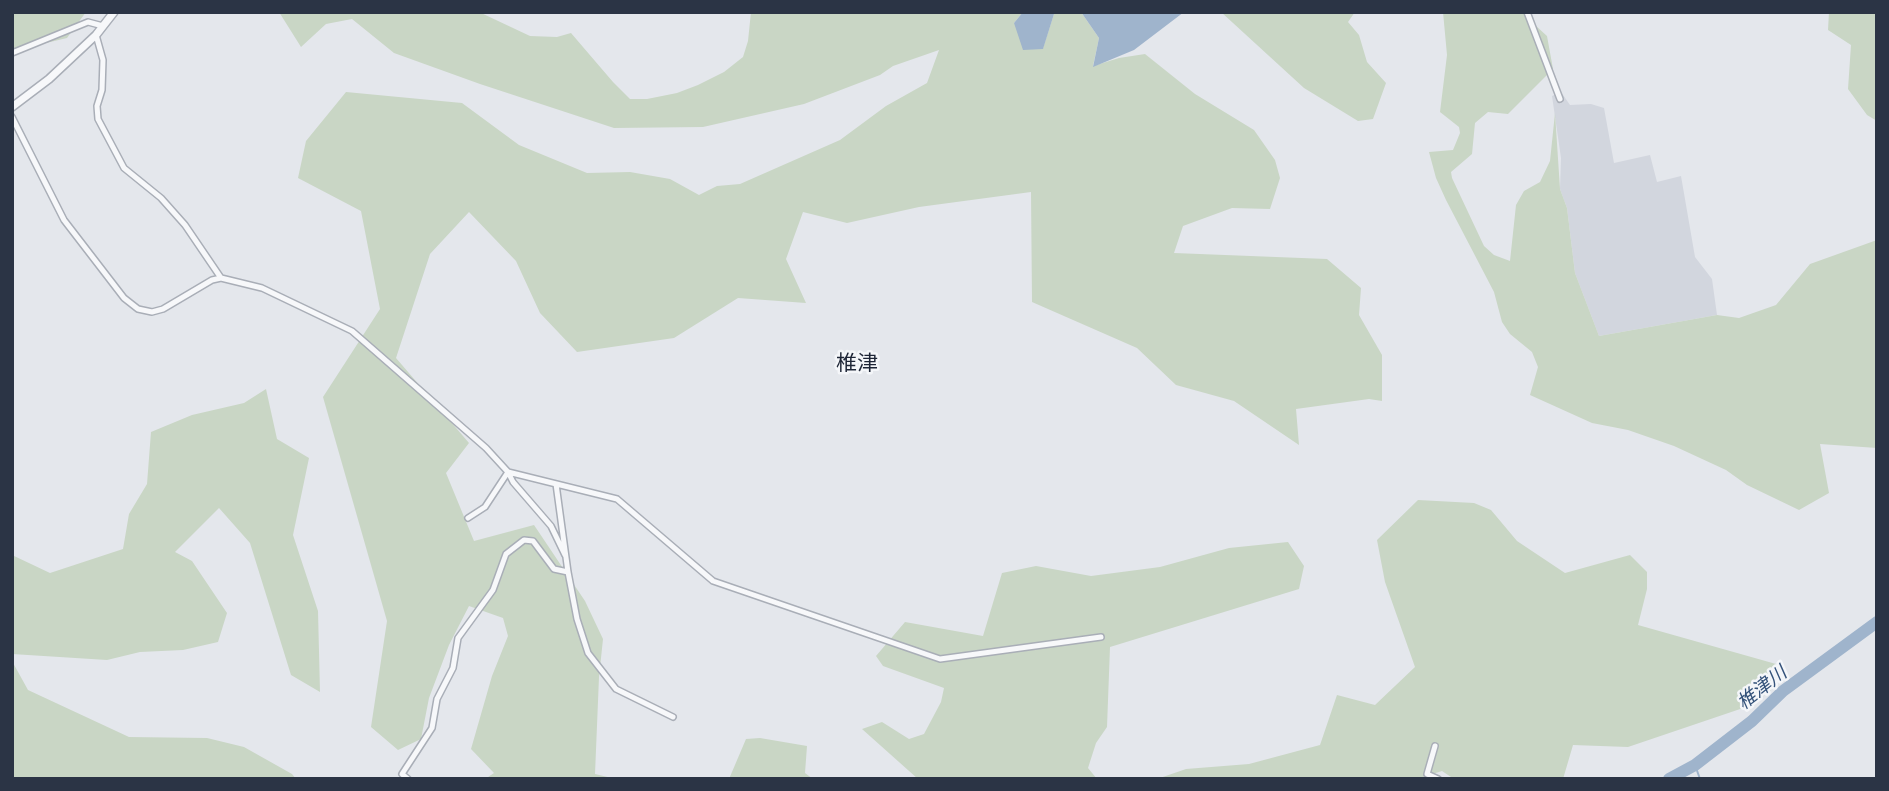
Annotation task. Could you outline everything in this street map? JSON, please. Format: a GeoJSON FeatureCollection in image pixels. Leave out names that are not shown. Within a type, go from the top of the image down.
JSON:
{"type":"FeatureCollection","features":[{"type":"Feature","properties":{"kind":"street"},"geometry":{"type":"LineString","coordinates":[[12,107],[49,79],[96,35],[114,12]]}},
{"type":"Feature","properties":{"kind":"street"},"geometry":{"type":"LineString","coordinates":[[1527,12],[1560,99]]}},
{"type":"Feature","properties":{"kind":"street"},"geometry":{"type":"LineString","coordinates":[[12,53],[88,22],[103,26]]}},
{"type":"Feature","properties":{"kind":"street"},"geometry":{"type":"LineString","coordinates":[[96,35],[103,60],[98,119],[124,168],[161,198],[185,225],[221,278]]}},
{"type":"Feature","properties":{"kind":"street"},"geometry":{"type":"LineString","coordinates":[[12,117],[64,220],[124,298],[138,309],[152,312],[163,309],[212,280],[221,278],[262,288],[352,331],[486,448],[553,529],[566,559]]}},
{"type":"Feature","properties":{"kind":"street"},"geometry":{"type":"LineString","coordinates":[[508,472],[617,499],[713,581],[940,659],[1101,637]]}},
{"type":"Feature","properties":{"kind":"street"},"geometry":{"type":"LineString","coordinates":[[468,518],[485,507],[508,472]]}},
{"type":"Feature","properties":{"kind":"street"},"geometry":{"type":"LineString","coordinates":[[556,484],[568,572],[577,619],[588,653],[616,689],[673,717]]}},
{"type":"Feature","properties":{"kind":"street"},"geometry":{"type":"LineString","coordinates":[[553,529],[562,528]]}},
{"type":"Feature","properties":{"kind":"street"},"geometry":{"type":"LineString","coordinates":[[408,779],[402,774],[432,728],[437,699],[453,668],[458,638],[493,590],[506,554],[524,540],[533,541],[554,569],[568,572]]}},
{"type":"Feature","properties":{"kind":"street"},"geometry":{"type":"LineString","coordinates":[[1435,746],[1426,774],[1438,779]]}},
{"type":"Feature","properties":{"kind":"shaded area"},"geometry":{"type":"Polygon","coordinates":[[[1561,92],[1570,105],[1591,104],[1604,108],[1614,163],[1650,155],[1657,182],[1681,176],[1695,257],[1712,279],[1717,315],[1599,336],[1575,273],[1567,208],[1560,189],[1561,158],[1552,96],[1561,92]]]}},
{"type":"Feature","properties":{"kind":"green space"},"geometry":{"type":"Polygon","coordinates":[[[12,12],[86,12],[67,38],[12,51],[12,12]]]}},
{"type":"Feature","properties":{"kind":"green space"},"geometry":{"type":"Polygon","coordinates":[[[279,12],[479,12],[530,36],[557,37],[571,33],[630,99],[647,99],[677,93],[698,85],[724,72],[743,57],[748,41],[751,12],[1023,12],[1014,23],[1043,48],[1054,14],[1081,12],[1099,38],[1093,66],[1145,54],[1195,94],[1254,130],[1275,160],[1280,178],[1270,209],[1232,208],[1183,226],[1174,253],[1327,259],[1361,288],[1359,315],[1382,355],[1382,401],[1369,399],[1296,409],[1299,445],[1234,401],[1176,385],[1137,348],[1032,302],[1031,192],[919,207],[847,223],[803,212],[786,259],[806,303],[738,298],[674,338],[577,352],[540,313],[516,261],[469,212],[430,254],[396,358],[469,443],[446,473],[474,541],[534,525],[585,601],[603,639],[595,774],[616,779],[485,779],[494,773],[471,749],[492,676],[508,636],[503,618],[469,606],[449,645],[429,698],[421,739],[398,750],[371,727],[387,621],[323,397],[380,309],[361,211],[298,178],[306,141],[346,92],[462,103],[519,145],[587,173],[630,172],[670,179],[699,195],[717,186],[740,184],[840,140],[886,106],[927,83],[939,50],[893,66],[880,75],[804,104],[703,127],[614,128],[394,53],[352,19],[326,24],[301,47],[279,12]]]}},
{"type":"Feature","properties":{"kind":"green space"},"geometry":{"type":"Polygon","coordinates":[[[1221,12],[1355,12],[1348,22],[1359,35],[1367,62],[1386,83],[1373,119],[1358,121],[1304,88],[1221,12]]]}},
{"type":"Feature","properties":{"kind":"green space"},"geometry":{"type":"Polygon","coordinates":[[[1443,12],[1524,12],[1547,36],[1553,69],[1508,114],[1488,112],[1475,123],[1472,154],[1451,172],[1452,178],[1484,246],[1494,255],[1510,261],[1516,205],[1524,191],[1540,182],[1550,161],[1555,113],[1560,189],[1567,208],[1575,273],[1599,336],[1717,315],[1739,318],[1776,305],[1810,264],[1877,240],[1877,448],[1820,444],[1829,493],[1799,510],[1747,485],[1726,470],[1674,446],[1628,430],[1592,423],[1530,395],[1538,367],[1532,352],[1510,334],[1502,322],[1494,292],[1446,200],[1429,152],[1453,150],[1460,133],[1459,127],[1440,112],[1447,55],[1443,12]]]}},
{"type":"Feature","properties":{"kind":"green space"},"geometry":{"type":"Polygon","coordinates":[[[1829,12],[1877,12],[1877,121],[1867,115],[1848,89],[1851,45],[1828,30],[1829,12]]]}},
{"type":"Feature","properties":{"kind":"green space"},"geometry":{"type":"Polygon","coordinates":[[[266,389],[277,439],[309,458],[293,535],[318,611],[320,692],[291,675],[250,543],[219,508],[175,552],[192,561],[227,613],[218,642],[183,650],[140,652],[107,660],[12,654],[12,555],[50,573],[123,549],[129,514],[147,484],[151,432],[192,415],[244,403],[266,389]]]}},
{"type":"Feature","properties":{"kind":"green space"},"geometry":{"type":"Polygon","coordinates":[[[1418,500],[1474,503],[1491,510],[1517,541],[1565,573],[1630,555],[1647,572],[1647,589],[1638,625],[1776,664],[1771,690],[1752,705],[1628,747],[1573,745],[1563,779],[1454,779],[1442,771],[1417,779],[1157,779],[1186,769],[1249,764],[1320,745],[1337,695],[1375,705],[1415,667],[1385,582],[1377,540],[1418,500]]]}},
{"type":"Feature","properties":{"kind":"green space"},"geometry":{"type":"Polygon","coordinates":[[[1288,542],[1304,566],[1299,589],[1110,647],[1107,727],[1096,743],[1088,768],[1097,779],[918,779],[862,729],[882,722],[909,739],[924,734],[941,702],[944,688],[883,666],[876,656],[905,622],[983,636],[1002,573],[1036,566],[1091,576],[1160,567],[1229,548],[1288,542]]]}},
{"type":"Feature","properties":{"kind":"green space"},"geometry":{"type":"Polygon","coordinates":[[[12,661],[28,690],[129,737],[207,738],[244,747],[292,774],[296,779],[12,779],[12,661]]]}},
{"type":"Feature","properties":{"kind":"green space"},"geometry":{"type":"Polygon","coordinates":[[[760,738],[807,746],[805,773],[813,779],[729,779],[746,739],[760,738]]]}},
{"type":"Feature","properties":{"kind":"water"},"geometry":{"type":"Polygon","coordinates":[[[1023,12],[1068,12],[1054,14],[1043,49],[1023,50],[1014,23],[1023,12]]]}},
{"type":"Feature","properties":{"kind":"water"},"geometry":{"type":"Polygon","coordinates":[[[1081,12],[1184,12],[1134,50],[1093,67],[1099,38],[1081,12]]]}},
{"type":"Feature","properties":{"kind":"waterway","name":"椎津川"},"geometry":{"type":"LineString","coordinates":[[1669,779],[1695,765],[1752,721],[1783,691],[1877,622]]}},
{"type":"Feature","properties":{"kind":"waterway"},"geometry":{"type":"LineString","coordinates":[[1695,765],[1700,779]]}},
{"type":"Feature","properties":{"kind":"district","name":"椎津"},"geometry":{"type":"Point","coordinates":[857,364]}}]}
